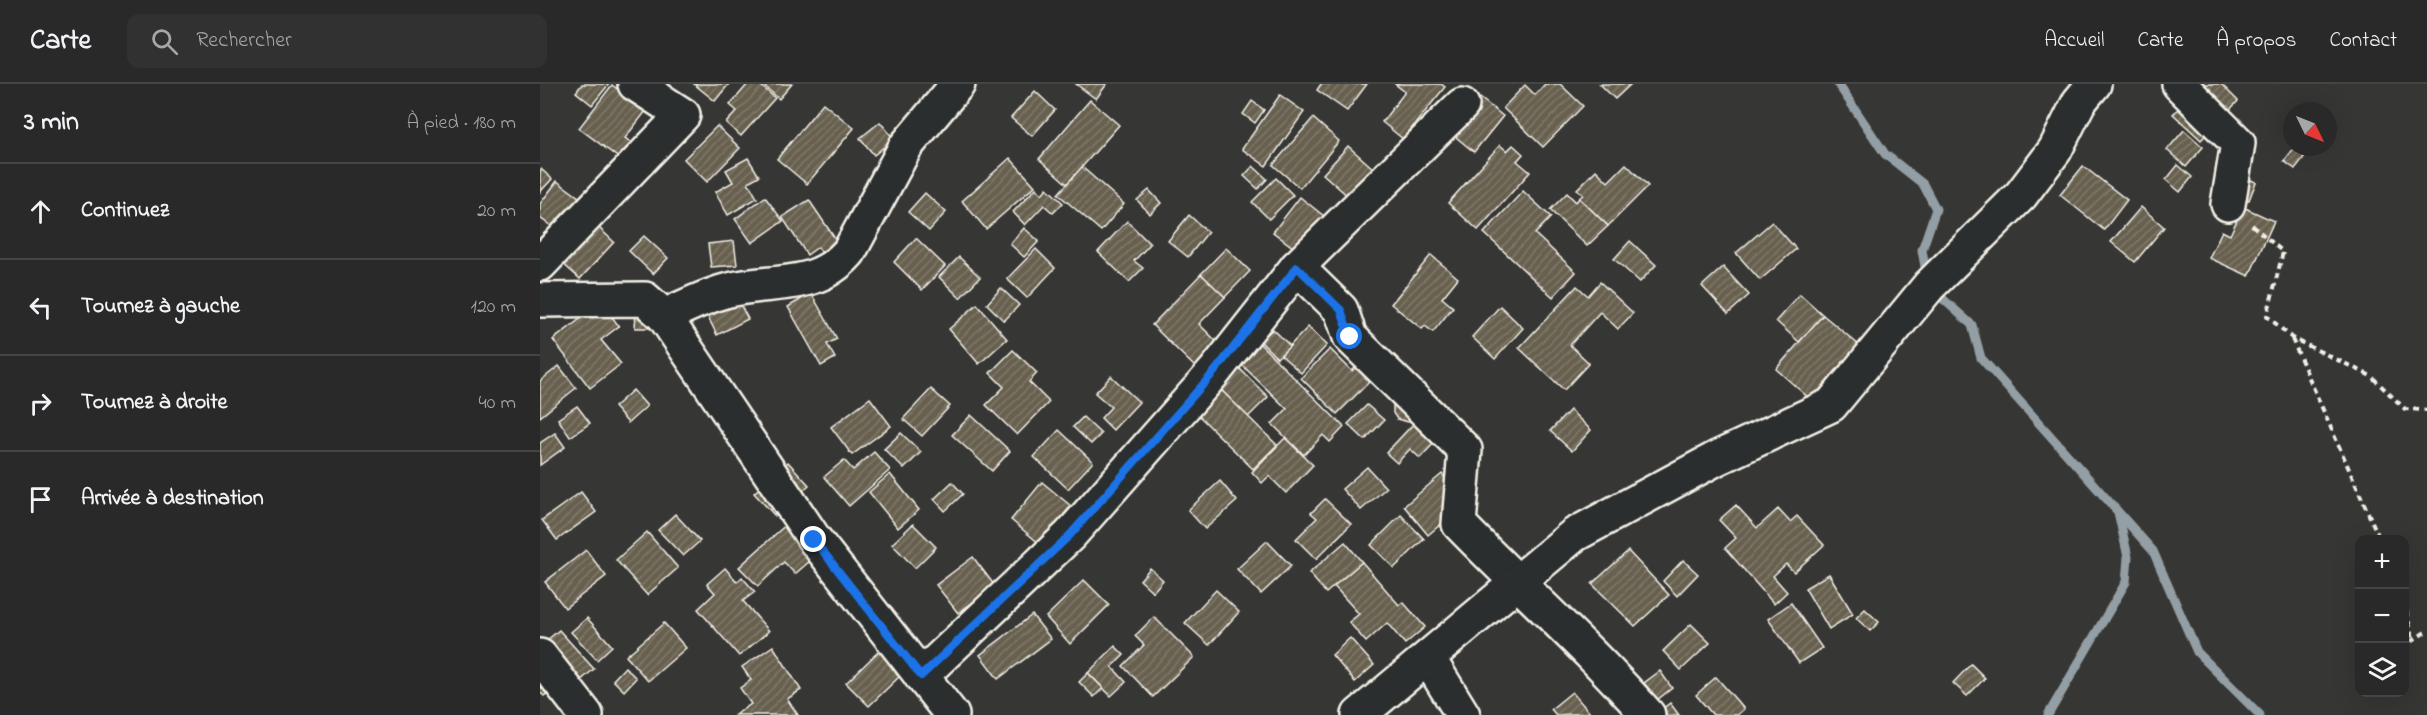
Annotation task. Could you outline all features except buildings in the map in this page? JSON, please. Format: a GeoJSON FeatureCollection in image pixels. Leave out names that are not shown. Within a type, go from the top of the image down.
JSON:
{"type":"FeatureCollection","features":[{"type":"Feature","properties":{"kind":"street"},"geometry":{"type":"LineString","coordinates":[[664,316],[728,290],[812,279],[837,266],[849,252],[906,146],[958,84]]}},
{"type":"Feature","properties":{"kind":"street"},"geometry":{"type":"LineString","coordinates":[[1359,715],[1515,582],[1574,535],[1717,458],[1831,405],[1929,286],[2021,195],[2055,150],[2079,102],[2094,84]]}},
{"type":"Feature","properties":{"kind":"street"},"geometry":{"type":"LineString","coordinates":[[2179,84],[2238,143],[2228,204]]}},
{"type":"Feature","properties":{"kind":"street"},"geometry":{"type":"LineString","coordinates":[[540,264],[683,115],[646,87]]}},
{"type":"Feature","properties":{"kind":"street"},"geometry":{"type":"LineString","coordinates":[[921,676],[1070,535],[1215,371],[1297,267],[1462,105]]}},
{"type":"Feature","properties":{"kind":"street"},"geometry":{"type":"LineString","coordinates":[[1297,267],[1341,310],[1350,337],[1465,450],[1459,524],[1515,582],[1600,661],[1648,715]]}},
{"type":"Feature","properties":{"kind":"street"},"geometry":{"type":"LineString","coordinates":[[540,300],[645,300],[664,316],[814,540],[952,715]]}},
{"type":"Feature","properties":{"kind":"street"},"geometry":{"type":"LineString","coordinates":[[540,656],[586,715]]}},
{"type":"Feature","properties":{"kind":"street"},"geometry":{"type":"LineString","coordinates":[[1428,658],[1463,715]]}},
{"type":"Feature","properties":{"kind":"path"},"geometry":{"type":"LineString","coordinates":[[2228,204],[2283,252],[2268,316],[2292,338],[2371,376],[2405,409],[2427,410]]}},
{"type":"Feature","properties":{"kind":"path"},"geometry":{"type":"LineString","coordinates":[[2292,338],[2378,535]]}},
{"type":"Feature","properties":{"kind":"path"},"geometry":{"type":"LineString","coordinates":[[2409,623],[2413,640]]}},
{"type":"Feature","properties":{"kind":"path"},"geometry":{"type":"LineString","coordinates":[[2409,644],[2427,631]]}},
{"type":"Feature","properties":{"kind":"waterway"},"geometry":{"type":"LineString","coordinates":[[1838,84],[1885,154],[1923,184],[1936,209],[1922,250],[1927,278]]}},
{"type":"Feature","properties":{"kind":"waterway"},"geometry":{"type":"LineString","coordinates":[[1933,290],[1972,325],[1981,358],[2153,551],[2197,652],[2260,715]]}},
{"type":"Feature","properties":{"kind":"waterway"},"geometry":{"type":"LineString","coordinates":[[2048,715],[2126,582],[2128,557],[2118,512]]}},
{"type":"Feature","properties":{"kind":"route"},"geometry":{"type":"LineString","coordinates":[[814,540],[921,676],[1070,535],[1215,371],[1297,267],[1341,310],[1350,337]]}}]}
